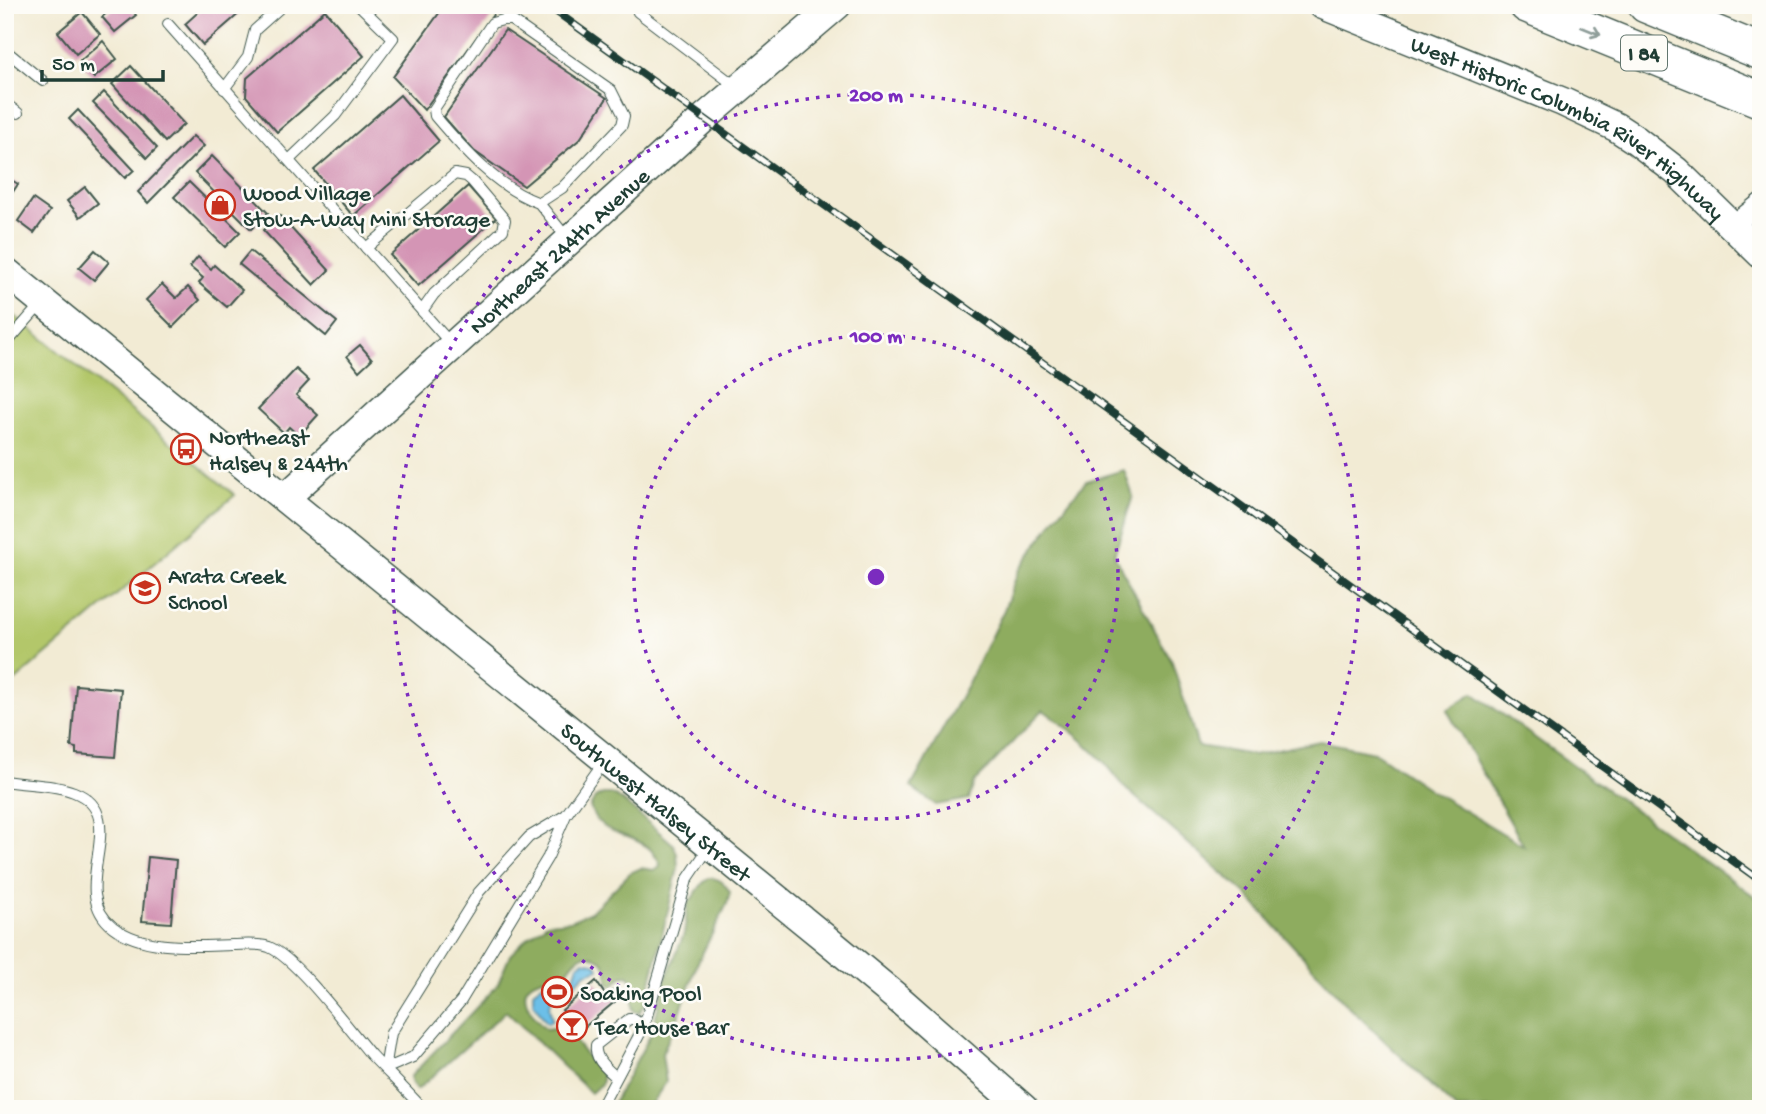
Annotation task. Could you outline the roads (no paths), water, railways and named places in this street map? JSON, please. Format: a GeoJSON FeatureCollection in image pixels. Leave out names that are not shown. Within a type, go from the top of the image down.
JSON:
{"type":"FeatureCollection","features":[{"type":"Feature","properties":{"kind":"highway","name":"I 84"},"geometry":{"type":"LineString","coordinates":[[1527,5],[1761,100]]}},
{"type":"Feature","properties":{"kind":"highway","name":"I 84"},"geometry":{"type":"LineString","coordinates":[[1646,5],[1761,52]]}},
{"type":"Feature","properties":{"kind":"street","name":"Northeast 244th Avenue"},"geometry":{"type":"LineString","coordinates":[[285,498],[738,89],[837,5]]}},
{"type":"Feature","properties":{"kind":"street","name":"West Historic Columbia River Highway"},"geometry":{"type":"LineString","coordinates":[[1323,5],[1616,127],[1659,156],[1761,254]]}},
{"type":"Feature","properties":{"kind":"street"},"geometry":{"type":"LineString","coordinates":[[1732,226],[1761,203]]}},
{"type":"Feature","properties":{"kind":"street","name":"Southwest Halsey Street"},"geometry":{"type":"LineString","coordinates":[[5,271],[901,1001],[1024,1109]]}},
{"type":"Feature","properties":{"kind":"lane"},"geometry":{"type":"LineString","coordinates":[[224,89],[248,57],[255,30],[283,5]]}},
{"type":"Feature","properties":{"kind":"lane"},"geometry":{"type":"LineString","coordinates":[[289,160],[335,116],[393,38],[359,5]]}},
{"type":"Feature","properties":{"kind":"lane"},"geometry":{"type":"LineString","coordinates":[[637,7],[738,89]]}},
{"type":"Feature","properties":{"kind":"lane"},"geometry":{"type":"LineString","coordinates":[[539,202],[562,188],[622,125],[624,116],[611,90],[511,20],[503,20],[492,23],[434,109],[435,116],[476,161],[521,197],[539,202],[569,241]]}},
{"type":"Feature","properties":{"kind":"lane"},"geometry":{"type":"LineString","coordinates":[[167,24],[452,346]]}},
{"type":"Feature","properties":{"kind":"lane"},"geometry":{"type":"LineString","coordinates":[[7,55],[43,81]]}},
{"type":"Feature","properties":{"kind":"lane"},"geometry":{"type":"LineString","coordinates":[[5,103],[18,113]]}},
{"type":"Feature","properties":{"kind":"lane"},"geometry":{"type":"LineString","coordinates":[[366,248],[455,174],[466,176],[472,181],[505,220],[505,225],[434,294],[422,311]]}},
{"type":"Feature","properties":{"kind":"lane"},"geometry":{"type":"LineString","coordinates":[[5,345],[43,302]]}},
{"type":"Feature","properties":{"kind":"lane"},"geometry":{"type":"LineString","coordinates":[[385,1069],[413,1057],[461,1001],[548,857],[566,815],[605,759]]}},
{"type":"Feature","properties":{"kind":"lane"},"geometry":{"type":"LineString","coordinates":[[5,781],[71,790],[87,798],[95,806],[101,819],[101,834],[93,891],[96,904],[110,925],[136,938],[170,945],[250,945],[271,948],[293,964],[423,1109]]}},
{"type":"Feature","properties":{"kind":"lane"},"geometry":{"type":"LineString","coordinates":[[385,1069],[391,1033],[479,892],[529,837],[566,815]]}},
{"type":"Feature","properties":{"kind":"lane"},"geometry":{"type":"LineString","coordinates":[[600,1109],[644,1026],[687,880],[710,846]]}},
{"type":"Feature","properties":{"kind":"lane"},"geometry":{"type":"LineString","coordinates":[[616,1077],[599,1060],[596,1045],[629,1019],[633,1018],[644,1026]]}},
{"type":"Feature","properties":{"kind":"water","name":"Soaking Pool"},"geometry":{"type":"Polygon","coordinates":[[[584,961],[595,964],[599,969],[586,973],[568,991],[552,998],[549,1006],[552,1020],[546,1022],[533,1002],[533,991],[542,984],[573,981],[578,965],[584,961]]]}},
{"type":"Feature","properties":{"kind":"railway"},"geometry":{"type":"LineString","coordinates":[[547,5],[1761,881]]}},
{"type":"Feature","properties":{"kind":"place","name":"Wood Village Stow-A-Way Mini Storage"},"geometry":{"type":"Point","coordinates":[220,205]}},
{"type":"Feature","properties":{"kind":"place","name":"Northeast Halsey & 244th"},"geometry":{"type":"Point","coordinates":[186,449]}},
{"type":"Feature","properties":{"kind":"place","name":"Arata Creek School"},"geometry":{"type":"Point","coordinates":[145,588]}},
{"type":"Feature","properties":{"kind":"place","name":"Soaking Pool"},"geometry":{"type":"Point","coordinates":[557,992]}},
{"type":"Feature","properties":{"kind":"place","name":"Tea House Bar"},"geometry":{"type":"Point","coordinates":[572,1026]}}]}
